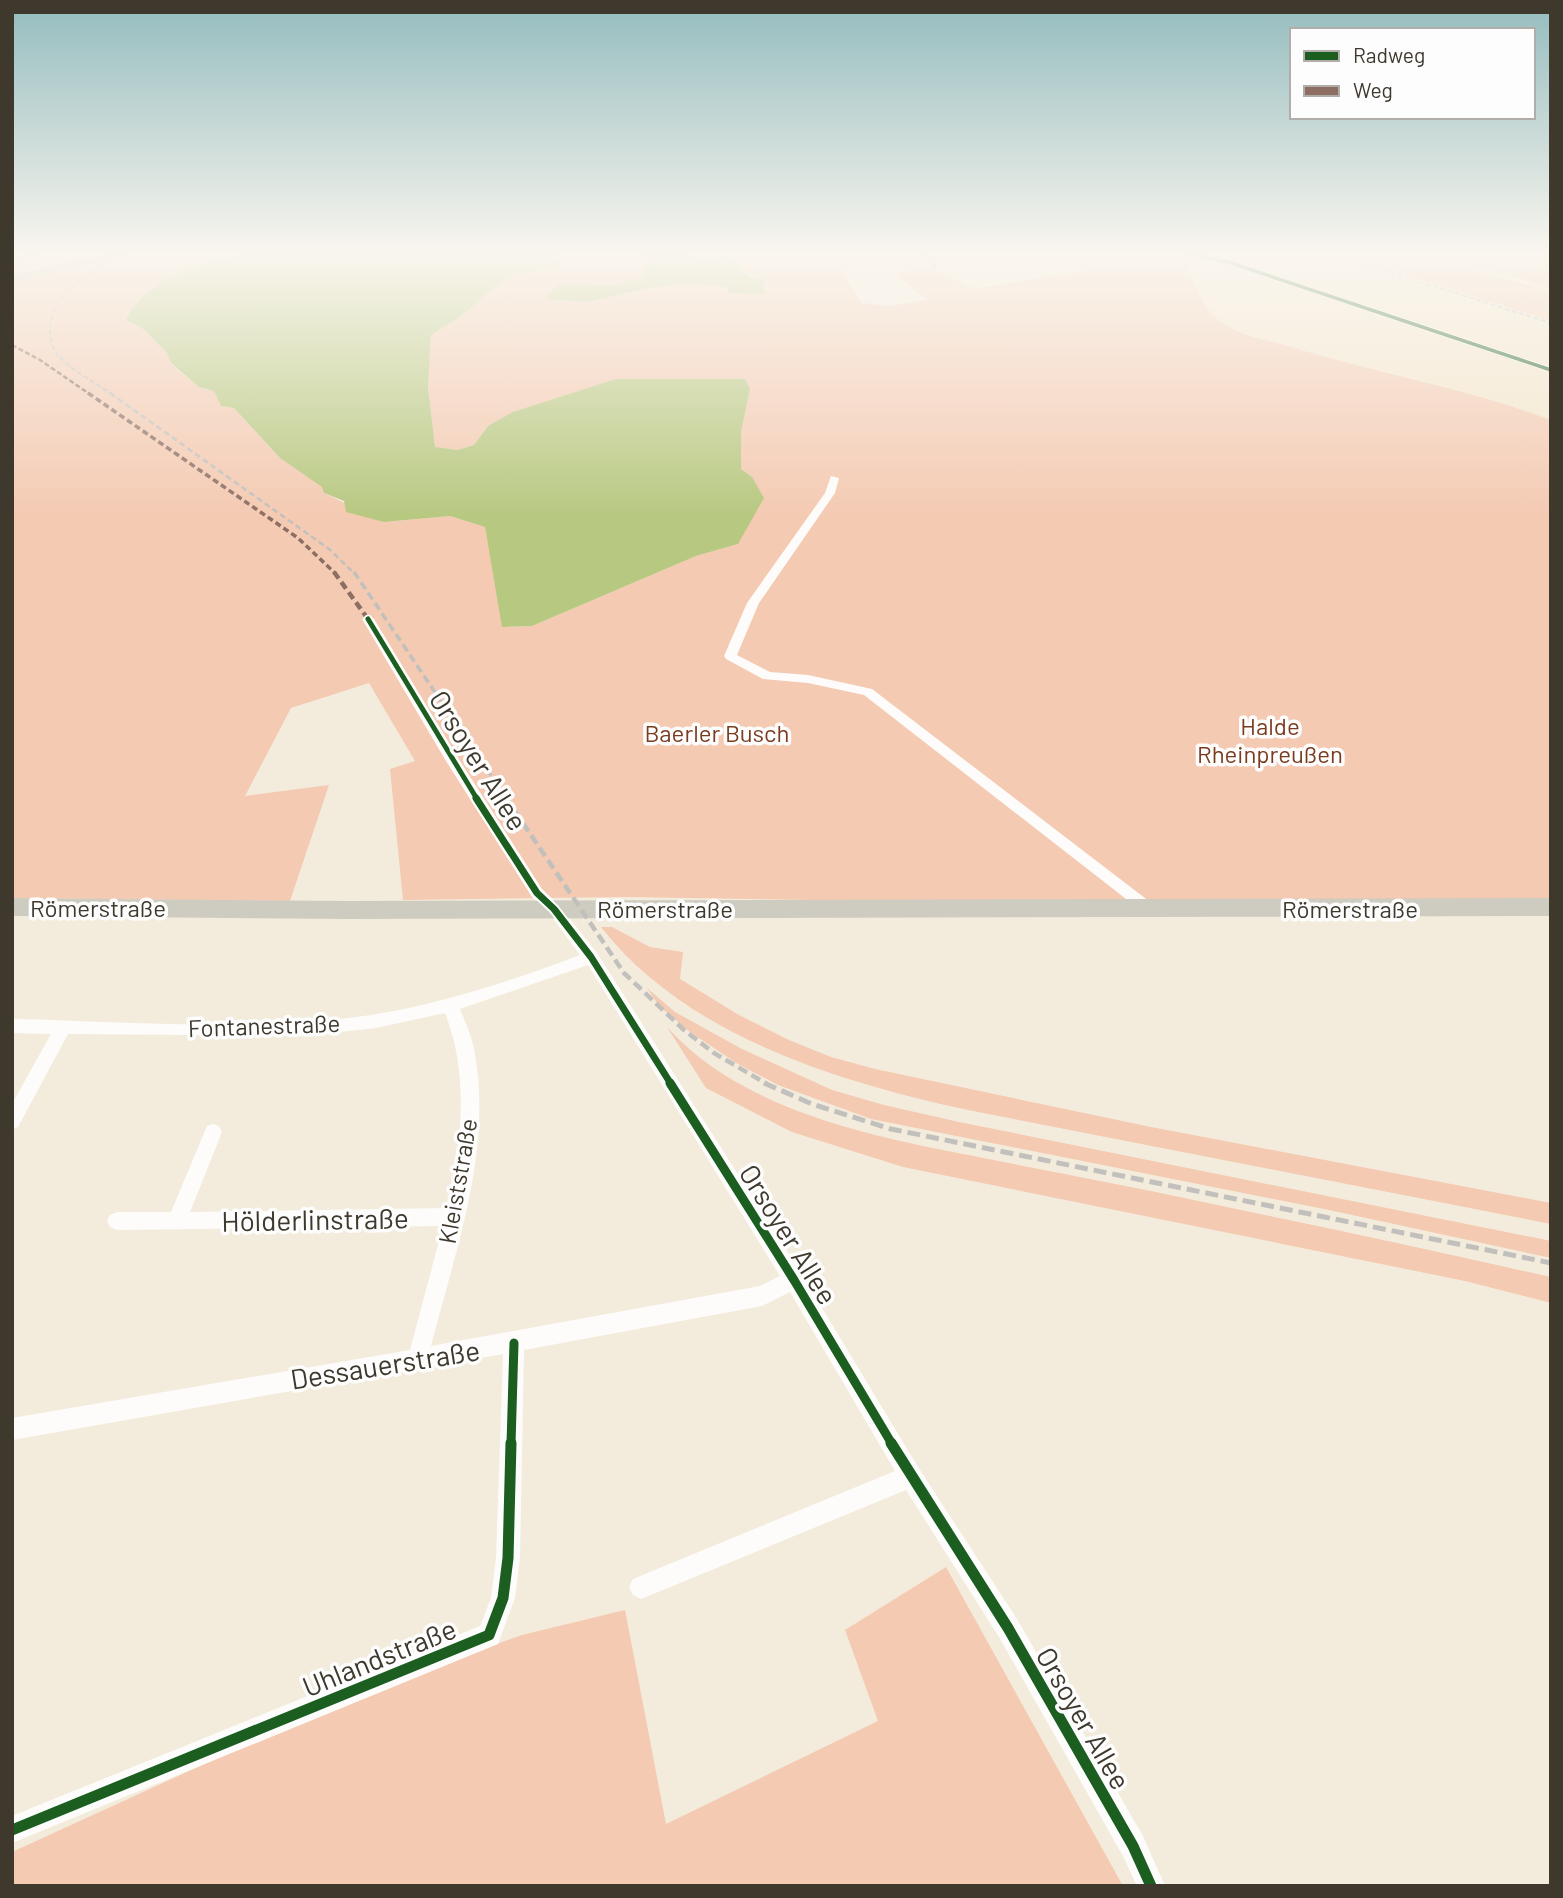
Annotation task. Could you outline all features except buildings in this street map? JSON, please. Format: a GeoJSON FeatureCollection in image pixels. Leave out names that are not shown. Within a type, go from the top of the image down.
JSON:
{"type":"FeatureCollection","features":[{"type":"Feature","properties":{"kind":"main road","name":"Römerstraße"},"geometry":{"type":"LineString","coordinates":[[12,907],[1551,907]]}},
{"type":"Feature","properties":{"kind":"street"},"geometry":{"type":"LineString","coordinates":[[1463,341],[1551,370]]}},
{"type":"Feature","properties":{"kind":"street"},"geometry":{"type":"LineString","coordinates":[[834,478],[830,493],[753,603],[730,656],[766,676],[808,679],[868,692],[1149,909]]}},
{"type":"Feature","properties":{"kind":"street","name":"Orsoyer Allee"},"geometry":{"type":"LineString","coordinates":[[368,619],[446,744],[459,772],[537,893],[554,909],[591,957],[794,1280],[910,1475],[1008,1628],[1133,1846],[1151,1886]]}},
{"type":"Feature","properties":{"kind":"street","name":"Fontanestraße"},"geometry":{"type":"LineString","coordinates":[[12,1026],[306,1029],[375,1020],[450,1005],[528,982],[591,957]]}},
{"type":"Feature","properties":{"kind":"street","name":"Kleiststraße"},"geometry":{"type":"LineString","coordinates":[[418,1357],[461,1188],[471,1112],[467,1055],[450,1005]]}},
{"type":"Feature","properties":{"kind":"street"},"geometry":{"type":"LineString","coordinates":[[12,1121],[64,1026]]}},
{"type":"Feature","properties":{"kind":"street","name":"Hölderlinstraße"},"geometry":{"type":"LineString","coordinates":[[177,1221],[214,1132]]}},
{"type":"Feature","properties":{"kind":"street","name":"Hölderlinstraße"},"geometry":{"type":"LineString","coordinates":[[117,1222],[453,1217]]}},
{"type":"Feature","properties":{"kind":"street","name":"Dessauerstraße"},"geometry":{"type":"LineString","coordinates":[[12,1429],[418,1357],[514,1343],[762,1296],[794,1280]]}},
{"type":"Feature","properties":{"kind":"street","name":"Uhlandstraße"},"geometry":{"type":"LineString","coordinates":[[12,1830],[489,1635],[503,1598],[509,1558],[514,1343]]}},
{"type":"Feature","properties":{"kind":"street"},"geometry":{"type":"LineString","coordinates":[[641,1587],[893,1485],[910,1475]]}},
{"type":"Feature","properties":{"kind":"shaded area"},"geometry":{"type":"Polygon","coordinates":[[[155,341],[431,341],[428,387],[435,447],[457,450],[474,445],[488,426],[513,412],[616,379],[745,379],[750,389],[741,432],[741,469],[752,477],[764,498],[738,544],[696,556],[532,626],[502,627],[485,527],[450,516],[384,522],[346,512],[344,501],[324,493],[322,487],[280,458],[234,408],[221,406],[214,391],[199,387],[172,364],[166,352],[155,341]]]}},
{"type":"Feature","properties":{"kind":"shaded area"},"geometry":{"type":"Polygon","coordinates":[[[1269,341],[1551,341],[1551,420],[1519,408],[1342,363],[1269,341]]]}},
{"type":"Feature","properties":{"kind":"green space"},"geometry":{"type":"Polygon","coordinates":[[[12,341],[155,341],[166,352],[172,365],[199,387],[214,391],[221,406],[234,408],[280,458],[323,487],[324,493],[384,522],[450,516],[485,527],[503,627],[532,626],[696,556],[738,544],[752,477],[741,469],[741,432],[750,389],[616,379],[488,426],[474,445],[457,450],[435,448],[428,387],[431,341],[1268,341],[1486,399],[1551,420],[1551,898],[1132,905],[628,897],[403,900],[390,769],[415,761],[369,683],[291,708],[245,796],[329,785],[290,901],[12,898],[12,341]]]}},
{"type":"Feature","properties":{"kind":"green space"},"geometry":{"type":"Polygon","coordinates":[[[601,927],[612,927],[650,947],[683,952],[680,979],[739,1015],[831,1057],[875,1069],[1151,1127],[1551,1203],[1551,1224],[968,1110],[868,1085],[768,1049],[720,1025],[676,998],[636,965],[601,927]]]}},
{"type":"Feature","properties":{"kind":"green space"},"geometry":{"type":"Polygon","coordinates":[[[647,988],[675,1012],[742,1049],[832,1090],[959,1122],[1551,1241],[1551,1258],[1329,1210],[871,1119],[778,1085],[738,1064],[690,1032],[659,1006],[647,988]]]}},
{"type":"Feature","properties":{"kind":"green space"},"geometry":{"type":"Polygon","coordinates":[[[667,1027],[697,1056],[732,1079],[769,1099],[809,1115],[934,1148],[1151,1191],[1551,1277],[1551,1303],[1465,1281],[903,1167],[792,1132],[706,1088],[667,1027]]]}},
{"type":"Feature","properties":{"kind":"green space"},"geometry":{"type":"Polygon","coordinates":[[[946,1567],[1123,1886],[12,1886],[12,1852],[362,1692],[522,1635],[625,1610],[666,1824],[878,1721],[845,1630],[946,1567]]]}},
{"type":"Feature","properties":{"kind":"railway"},"geometry":{"type":"LineString","coordinates":[[51,341],[58,355],[111,393]]}},
{"type":"Feature","properties":{"kind":"railway"},"geometry":{"type":"LineString","coordinates":[[111,393],[329,549],[355,574]]}},
{"type":"Feature","properties":{"kind":"railway"},"geometry":{"type":"LineString","coordinates":[[354,572],[507,799]]}},
{"type":"Feature","properties":{"kind":"railway"},"geometry":{"type":"LineString","coordinates":[[506,798],[624,973],[684,1030],[714,1053],[767,1084]]}},
{"type":"Feature","properties":{"kind":"railway"},"geometry":{"type":"LineString","coordinates":[[764,1083],[812,1104],[891,1129],[1551,1263]]}},
{"type":"Feature","properties":{"kind":"marked path"},"geometry":{"type":"LineString","coordinates":[[12,345],[40,360],[298,538],[336,574],[368,619]]}},
{"type":"Feature","properties":{"kind":"cycle path"},"geometry":{"type":"LineString","coordinates":[[1463,341],[1551,370]]}},
{"type":"Feature","properties":{"kind":"cycle path"},"geometry":{"type":"LineString","coordinates":[[368,619],[453,761],[537,893],[554,909],[591,957],[794,1280],[910,1475],[1008,1628],[1133,1846],[1151,1886]]}},
{"type":"Feature","properties":{"kind":"cycle path"},"geometry":{"type":"LineString","coordinates":[[12,1830],[489,1635],[503,1598],[508,1558],[514,1343]]}},
{"type":"Feature","properties":{"kind":"park label","name":"Baerler Busch"},"geometry":{"type":"Point","coordinates":[717,732]}},
{"type":"Feature","properties":{"kind":"park label","name":"Halde Rheinpreußen"},"geometry":{"type":"Point","coordinates":[1270,739]}}]}
